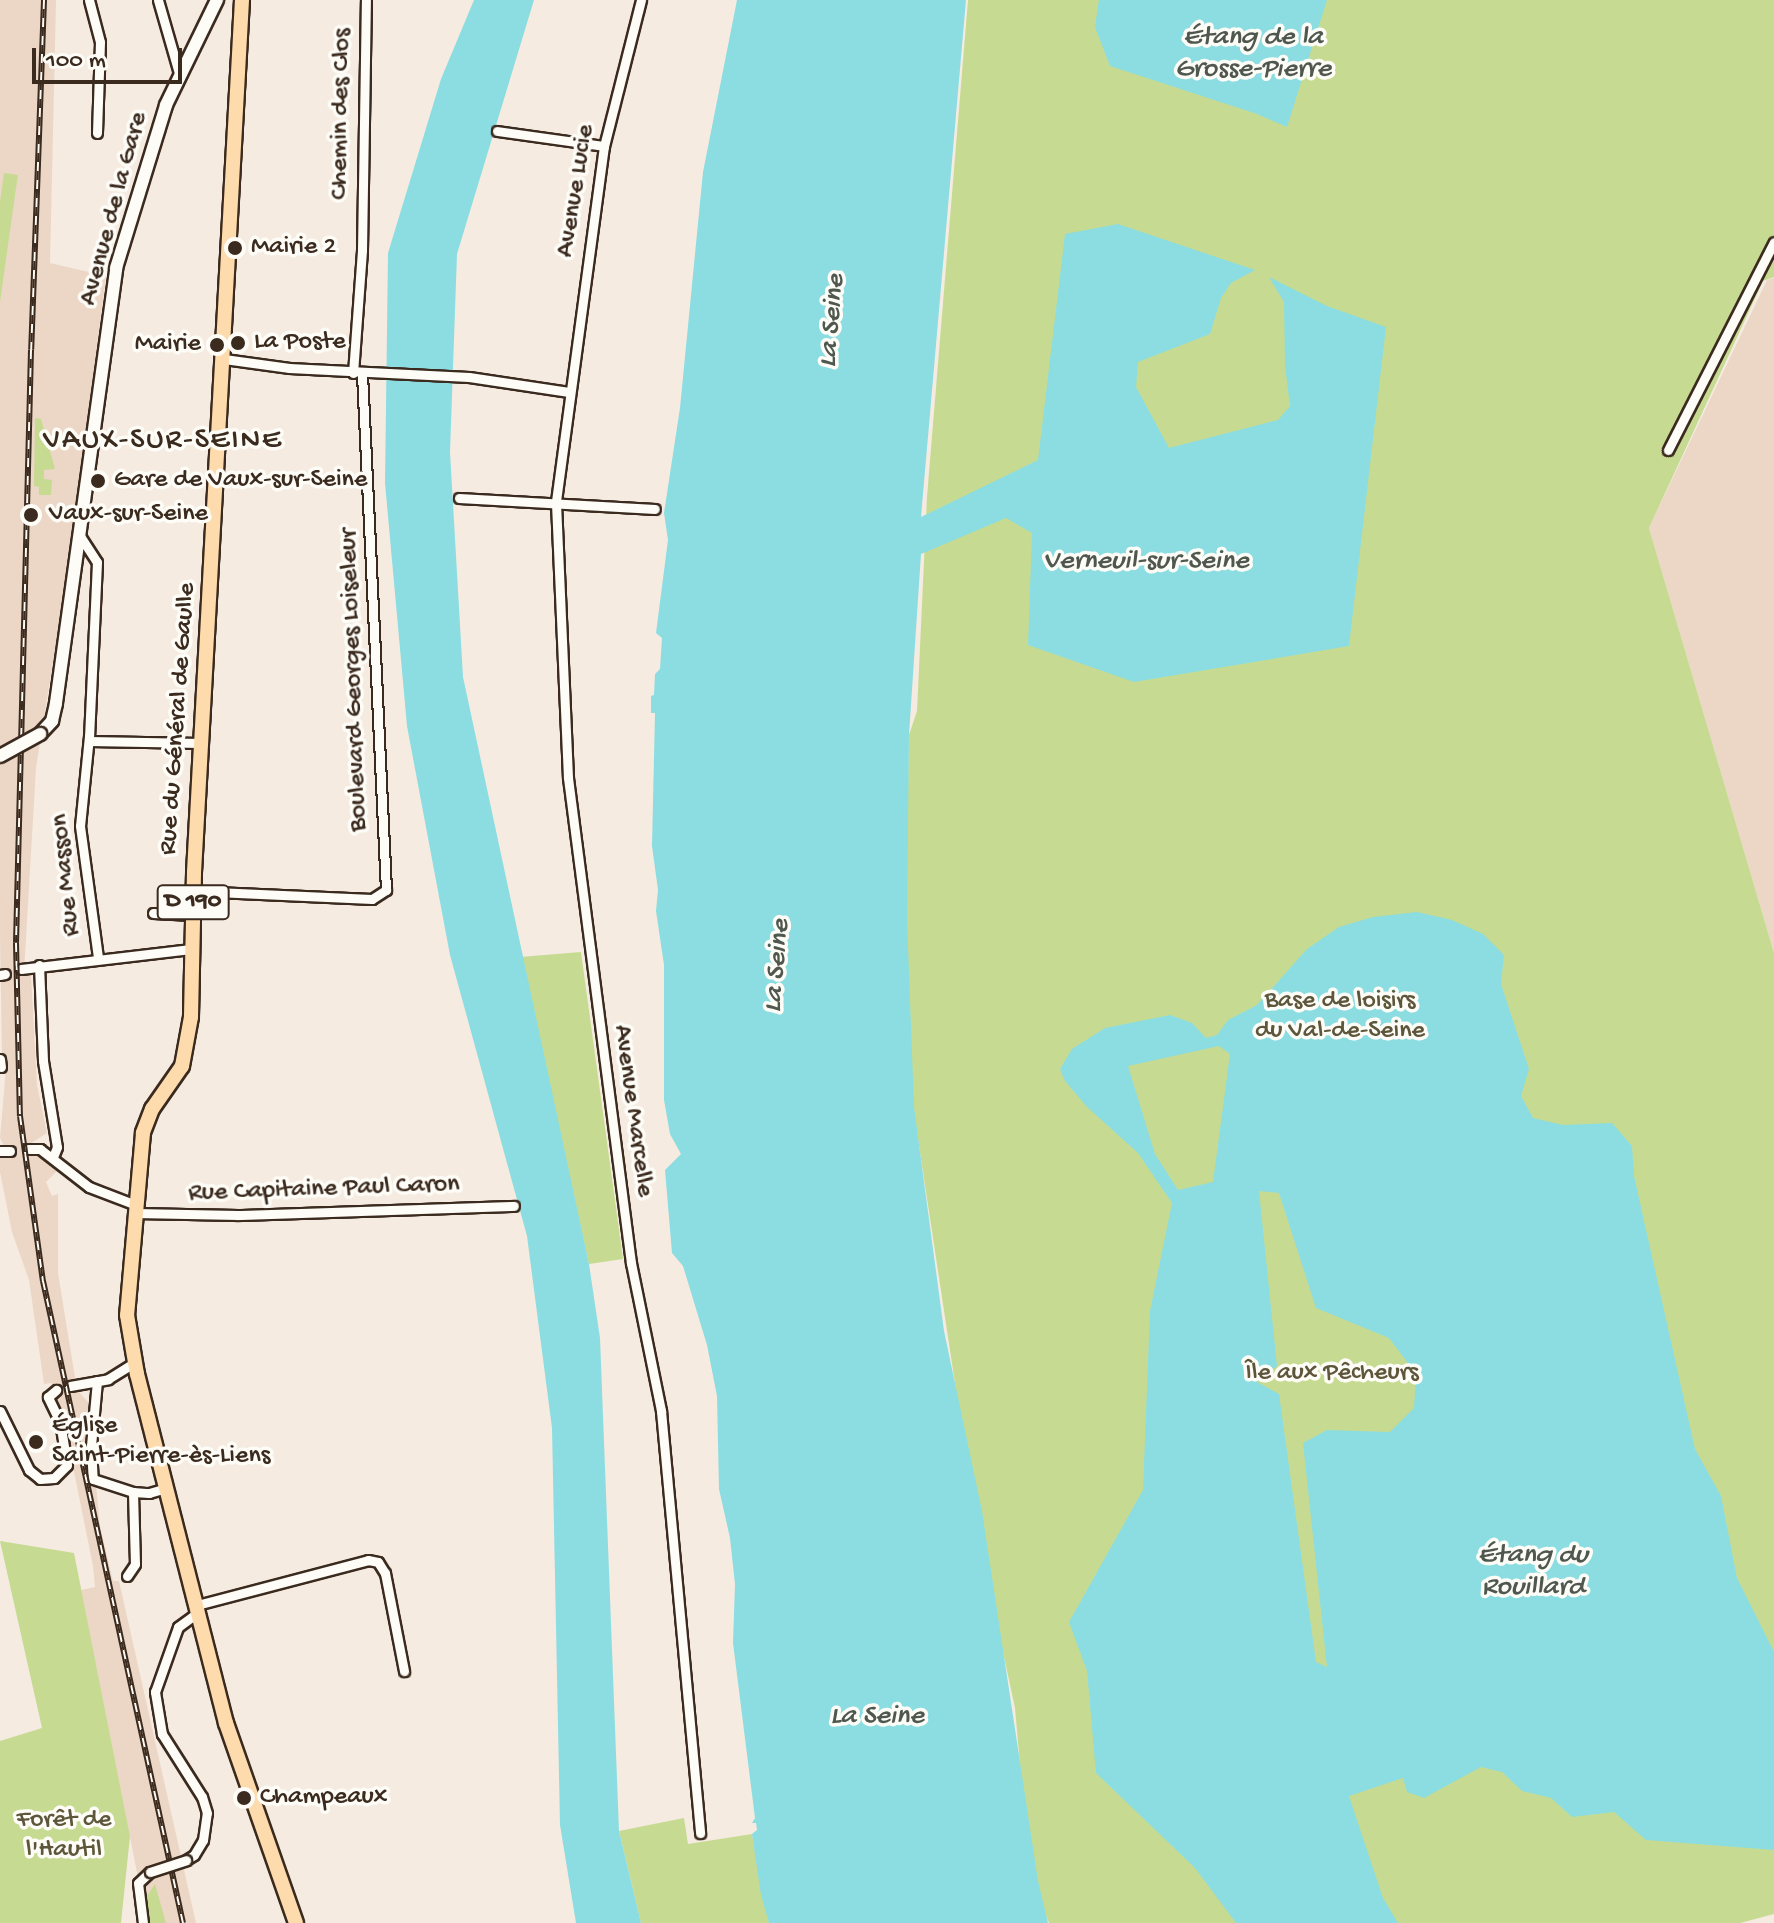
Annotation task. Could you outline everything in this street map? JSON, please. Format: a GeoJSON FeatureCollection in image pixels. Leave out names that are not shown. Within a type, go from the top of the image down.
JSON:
{"type":"FeatureCollection","features":[{"type":"Feature","properties":{"kind":"main road","name":"Rue du Général de Gaulle"},"geometry":{"type":"LineString","coordinates":[[198,1609],[134,1363],[127,1315],[143,1133],[152,1109],[182,1066],[189,1042],[193,891],[242,0]]}},
{"type":"Feature","properties":{"kind":"main road","name":"D 190"},"geometry":{"type":"LineString","coordinates":[[198,1609],[226,1723],[296,1923]]}},
{"type":"Feature","properties":{"kind":"street"},"geometry":{"type":"LineString","coordinates":[[89,0],[100,42],[97,133]]}},
{"type":"Feature","properties":{"kind":"street"},"geometry":{"type":"LineString","coordinates":[[158,0],[179,73]]}},
{"type":"Feature","properties":{"kind":"street","name":"Avenue de la Gare"},"geometry":{"type":"LineString","coordinates":[[0,756],[40,734],[54,716],[116,268],[143,172],[179,73],[217,0]]}},
{"type":"Feature","properties":{"kind":"street","name":"Chemin des Clos"},"geometry":{"type":"LineString","coordinates":[[358,373],[366,0]]}},
{"type":"Feature","properties":{"kind":"street","name":"Avenue Lucie"},"geometry":{"type":"LineString","coordinates":[[569,392],[604,146],[641,0]]}},
{"type":"Feature","properties":{"kind":"street"},"geometry":{"type":"LineString","coordinates":[[497,131],[604,146]]}},
{"type":"Feature","properties":{"kind":"street"},"geometry":{"type":"LineString","coordinates":[[1668,450],[1774,242]]}},
{"type":"Feature","properties":{"kind":"street"},"geometry":{"type":"LineString","coordinates":[[224,359],[358,373],[469,377],[569,392]]}},
{"type":"Feature","properties":{"kind":"street","name":"Boulevard Georges Loiseleur"},"geometry":{"type":"LineString","coordinates":[[193,891],[372,899],[386,890],[358,373]]}},
{"type":"Feature","properties":{"kind":"street","name":"Avenue Marcelle"},"geometry":{"type":"LineString","coordinates":[[569,392],[556,503],[568,778],[631,1263],[661,1411],[700,1833]]}},
{"type":"Feature","properties":{"kind":"street"},"geometry":{"type":"LineString","coordinates":[[459,498],[655,509]]}},
{"type":"Feature","properties":{"kind":"street","name":"Rue Masson"},"geometry":{"type":"LineString","coordinates":[[80,536],[97,562],[89,741],[80,826],[98,957]]}},
{"type":"Feature","properties":{"kind":"street"},"geometry":{"type":"LineString","coordinates":[[89,741],[201,743]]}},
{"type":"Feature","properties":{"kind":"street"},"geometry":{"type":"LineString","coordinates":[[153,913],[192,915]]}},
{"type":"Feature","properties":{"kind":"street"},"geometry":{"type":"LineString","coordinates":[[21,969],[98,957],[122,959],[191,949]]}},
{"type":"Feature","properties":{"kind":"street"},"geometry":{"type":"LineString","coordinates":[[39,965],[43,1061],[57,1147],[53,1157]]}},
{"type":"Feature","properties":{"kind":"street"},"geometry":{"type":"LineString","coordinates":[[0,1059],[1,1067]]}},
{"type":"Feature","properties":{"kind":"street"},"geometry":{"type":"LineString","coordinates":[[28,1149],[40,1149],[89,1187],[135,1209]]}},
{"type":"Feature","properties":{"kind":"street","name":"Rue Capitaine Paul Caron"},"geometry":{"type":"LineString","coordinates":[[135,1209],[268,1214],[514,1206]]}},
{"type":"Feature","properties":{"kind":"street"},"geometry":{"type":"LineString","coordinates":[[70,1386],[108,1379],[134,1363]]}},
{"type":"Feature","properties":{"kind":"street"},"geometry":{"type":"LineString","coordinates":[[97,1381],[91,1446],[93,1479],[133,1492],[149,1493],[166,1488]]}},
{"type":"Feature","properties":{"kind":"street"},"geometry":{"type":"LineString","coordinates":[[0,1411],[29,1470],[40,1479],[54,1478],[67,1465],[60,1422],[48,1397],[56,1390]]}},
{"type":"Feature","properties":{"kind":"street"},"geometry":{"type":"LineString","coordinates":[[127,1576],[135,1564],[133,1492]]}},
{"type":"Feature","properties":{"kind":"street"},"geometry":{"type":"LineString","coordinates":[[143,1923],[138,1883],[150,1872],[194,1855],[203,1840],[207,1813],[202,1797],[159,1727],[155,1692],[178,1627],[198,1609],[368,1560],[378,1562],[385,1573],[404,1671]]}},
{"type":"Feature","properties":{"kind":"shaded area"},"geometry":{"type":"Polygon","coordinates":[[[0,0],[56,0],[50,263],[106,276],[67,574],[36,768],[24,972],[31,974],[37,1085],[47,1133],[30,1144],[30,1152],[38,1153],[58,1170],[46,1182],[52,1196],[58,1194],[58,1273],[77,1390],[88,1402],[90,1482],[96,1484],[100,1526],[113,1581],[119,1581],[196,1923],[147,1923],[81,1590],[95,1587],[93,1566],[67,1437],[55,1405],[56,1395],[51,1383],[44,1384],[29,1280],[12,1232],[0,1172],[0,1158],[7,1152],[0,1138],[6,1068],[2,1058],[0,936],[0,0]]]}},
{"type":"Feature","properties":{"kind":"shaded area"},"geometry":{"type":"Polygon","coordinates":[[[1774,278],[1774,953],[1649,528],[1767,280],[1774,278]]]}},
{"type":"Feature","properties":{"kind":"green space","name":"Base de loisirs du Val-de-Seine"},"geometry":{"type":"Polygon","coordinates":[[[968,0],[1774,0],[1774,277],[1763,281],[1649,528],[1774,953],[1774,1914],[1740,1923],[1049,1923],[1030,1879],[1015,1708],[978,1535],[903,1040],[909,735],[917,711],[927,497],[968,0]]]}},
{"type":"Feature","properties":{"kind":"green space"},"geometry":{"type":"Polygon","coordinates":[[[4,173],[18,175],[0,302],[0,201],[4,173]]]}},
{"type":"Feature","properties":{"kind":"green space"},"geometry":{"type":"Polygon","coordinates":[[[35,418],[41,419],[55,469],[44,470],[44,479],[52,480],[51,495],[39,495],[39,487],[34,486],[35,418]]]}},
{"type":"Feature","properties":{"kind":"green space"},"geometry":{"type":"Polygon","coordinates":[[[581,952],[623,1259],[589,1264],[520,957],[581,952]]]}},
{"type":"Feature","properties":{"kind":"green space","name":"Forêt de l'Hautil"},"geometry":{"type":"Polygon","coordinates":[[[0,1541],[74,1553],[130,1836],[121,1923],[0,1923],[0,1741],[42,1728],[0,1541]]]}},
{"type":"Feature","properties":{"kind":"green space"},"geometry":{"type":"Polygon","coordinates":[[[684,1818],[688,1844],[752,1834],[769,1923],[641,1923],[619,1831],[684,1818]]]}},
{"type":"Feature","properties":{"kind":"green space"},"geometry":{"type":"Polygon","coordinates":[[[155,1884],[166,1923],[149,1923],[147,1896],[155,1884]]]}},
{"type":"Feature","properties":{"kind":"water"},"geometry":{"type":"Polygon","coordinates":[[[474,0],[534,0],[457,254],[450,452],[463,677],[589,1264],[600,1338],[619,1831],[641,1923],[576,1923],[560,1825],[552,1428],[527,1236],[450,955],[407,726],[385,483],[388,253],[441,79],[474,0]]]}},
{"type":"Feature","properties":{"kind":"water","name":"La Seine"},"geometry":{"type":"Polygon","coordinates":[[[737,0],[966,0],[921,517],[1038,460],[1065,234],[1118,224],[1255,270],[1231,283],[1221,298],[1210,334],[1138,362],[1136,387],[1169,448],[1278,420],[1290,406],[1285,366],[1284,302],[1269,277],[1327,306],[1386,327],[1349,646],[1134,682],[1028,645],[1032,533],[1006,518],[921,554],[909,735],[907,919],[914,1107],[944,1331],[982,1511],[1038,1881],[1048,1923],[769,1923],[761,1895],[752,1834],[757,1830],[756,1823],[752,1823],[755,1818],[733,1643],[735,1584],[730,1538],[719,1489],[717,1396],[707,1345],[683,1266],[672,1253],[665,1170],[681,1154],[670,1134],[664,1100],[664,965],[656,911],[658,890],[652,846],[655,713],[651,713],[651,696],[654,695],[655,674],[660,669],[662,638],[656,633],[668,540],[664,513],[680,408],[703,172],[737,0]]]}},
{"type":"Feature","properties":{"kind":"water","name":"Étang de la Grosse-Pierre"},"geometry":{"type":"Polygon","coordinates":[[[1099,0],[1327,0],[1287,127],[1257,114],[1110,66],[1095,27],[1099,0]]]}},
{"type":"Feature","properties":{"kind":"water","name":"Étang du Rouillard"},"geometry":{"type":"Polygon","coordinates":[[[1417,912],[1452,920],[1483,934],[1504,955],[1501,984],[1529,1069],[1521,1096],[1533,1118],[1563,1125],[1612,1123],[1632,1146],[1634,1176],[1695,1449],[1721,1496],[1737,1578],[1774,1652],[1774,1850],[1646,1840],[1614,1812],[1572,1817],[1551,1798],[1522,1791],[1502,1772],[1481,1767],[1424,1798],[1407,1792],[1403,1778],[1349,1796],[1383,1898],[1398,1923],[1236,1923],[1195,1868],[1096,1773],[1087,1671],[1069,1622],[1143,1490],[1150,1311],[1172,1203],[1138,1153],[1087,1107],[1065,1081],[1060,1069],[1072,1049],[1105,1028],[1170,1015],[1192,1023],[1206,1038],[1217,1035],[1228,1020],[1257,1005],[1307,949],[1339,927],[1373,917],[1417,912]],[[1219,1046],[1128,1066],[1155,1154],[1178,1190],[1213,1182],[1230,1054],[1219,1046]],[[1259,1191],[1277,1366],[1257,1382],[1279,1394],[1316,1662],[1327,1667],[1303,1443],[1327,1430],[1390,1432],[1414,1408],[1416,1374],[1389,1338],[1316,1308],[1279,1193],[1259,1191]]]}},
{"type":"Feature","properties":{"kind":"railway"},"geometry":{"type":"LineString","coordinates":[[44,0],[31,350],[16,943],[20,1116],[43,1281],[183,1923]]}},
{"type":"Feature","properties":{"kind":"place","name":"Mairie 2"},"geometry":{"type":"Point","coordinates":[235,248]}},
{"type":"Feature","properties":{"kind":"place","name":"La Poste"},"geometry":{"type":"Point","coordinates":[238,343]}},
{"type":"Feature","properties":{"kind":"place","name":"Mairie"},"geometry":{"type":"Point","coordinates":[217,345]}},
{"type":"Feature","properties":{"kind":"place","name":"Gare de Vaux-sur-Seine"},"geometry":{"type":"Point","coordinates":[98,481]}},
{"type":"Feature","properties":{"kind":"place","name":"Vaux-sur-Seine"},"geometry":{"type":"Point","coordinates":[31,515]}},
{"type":"Feature","properties":{"kind":"place","name":"Église Saint-Pierre-ès-Liens"},"geometry":{"type":"Point","coordinates":[36,1442]}},
{"type":"Feature","properties":{"kind":"place","name":"Champeaux"},"geometry":{"type":"Point","coordinates":[244,1798]}},
{"type":"Feature","properties":{"kind":"district","name":"VAUX-SUR-SEINE"},"geometry":{"type":"Point","coordinates":[163,442]}},
{"type":"Feature","properties":{"kind":"water label","name":"Verneuil-sur-Seine"},"geometry":{"type":"Point","coordinates":[1146,562]}},
{"type":"Feature","properties":{"kind":"park label","name":"Île aux Pêcheurs"},"geometry":{"type":"Point","coordinates":[1332,1374]}}]}
